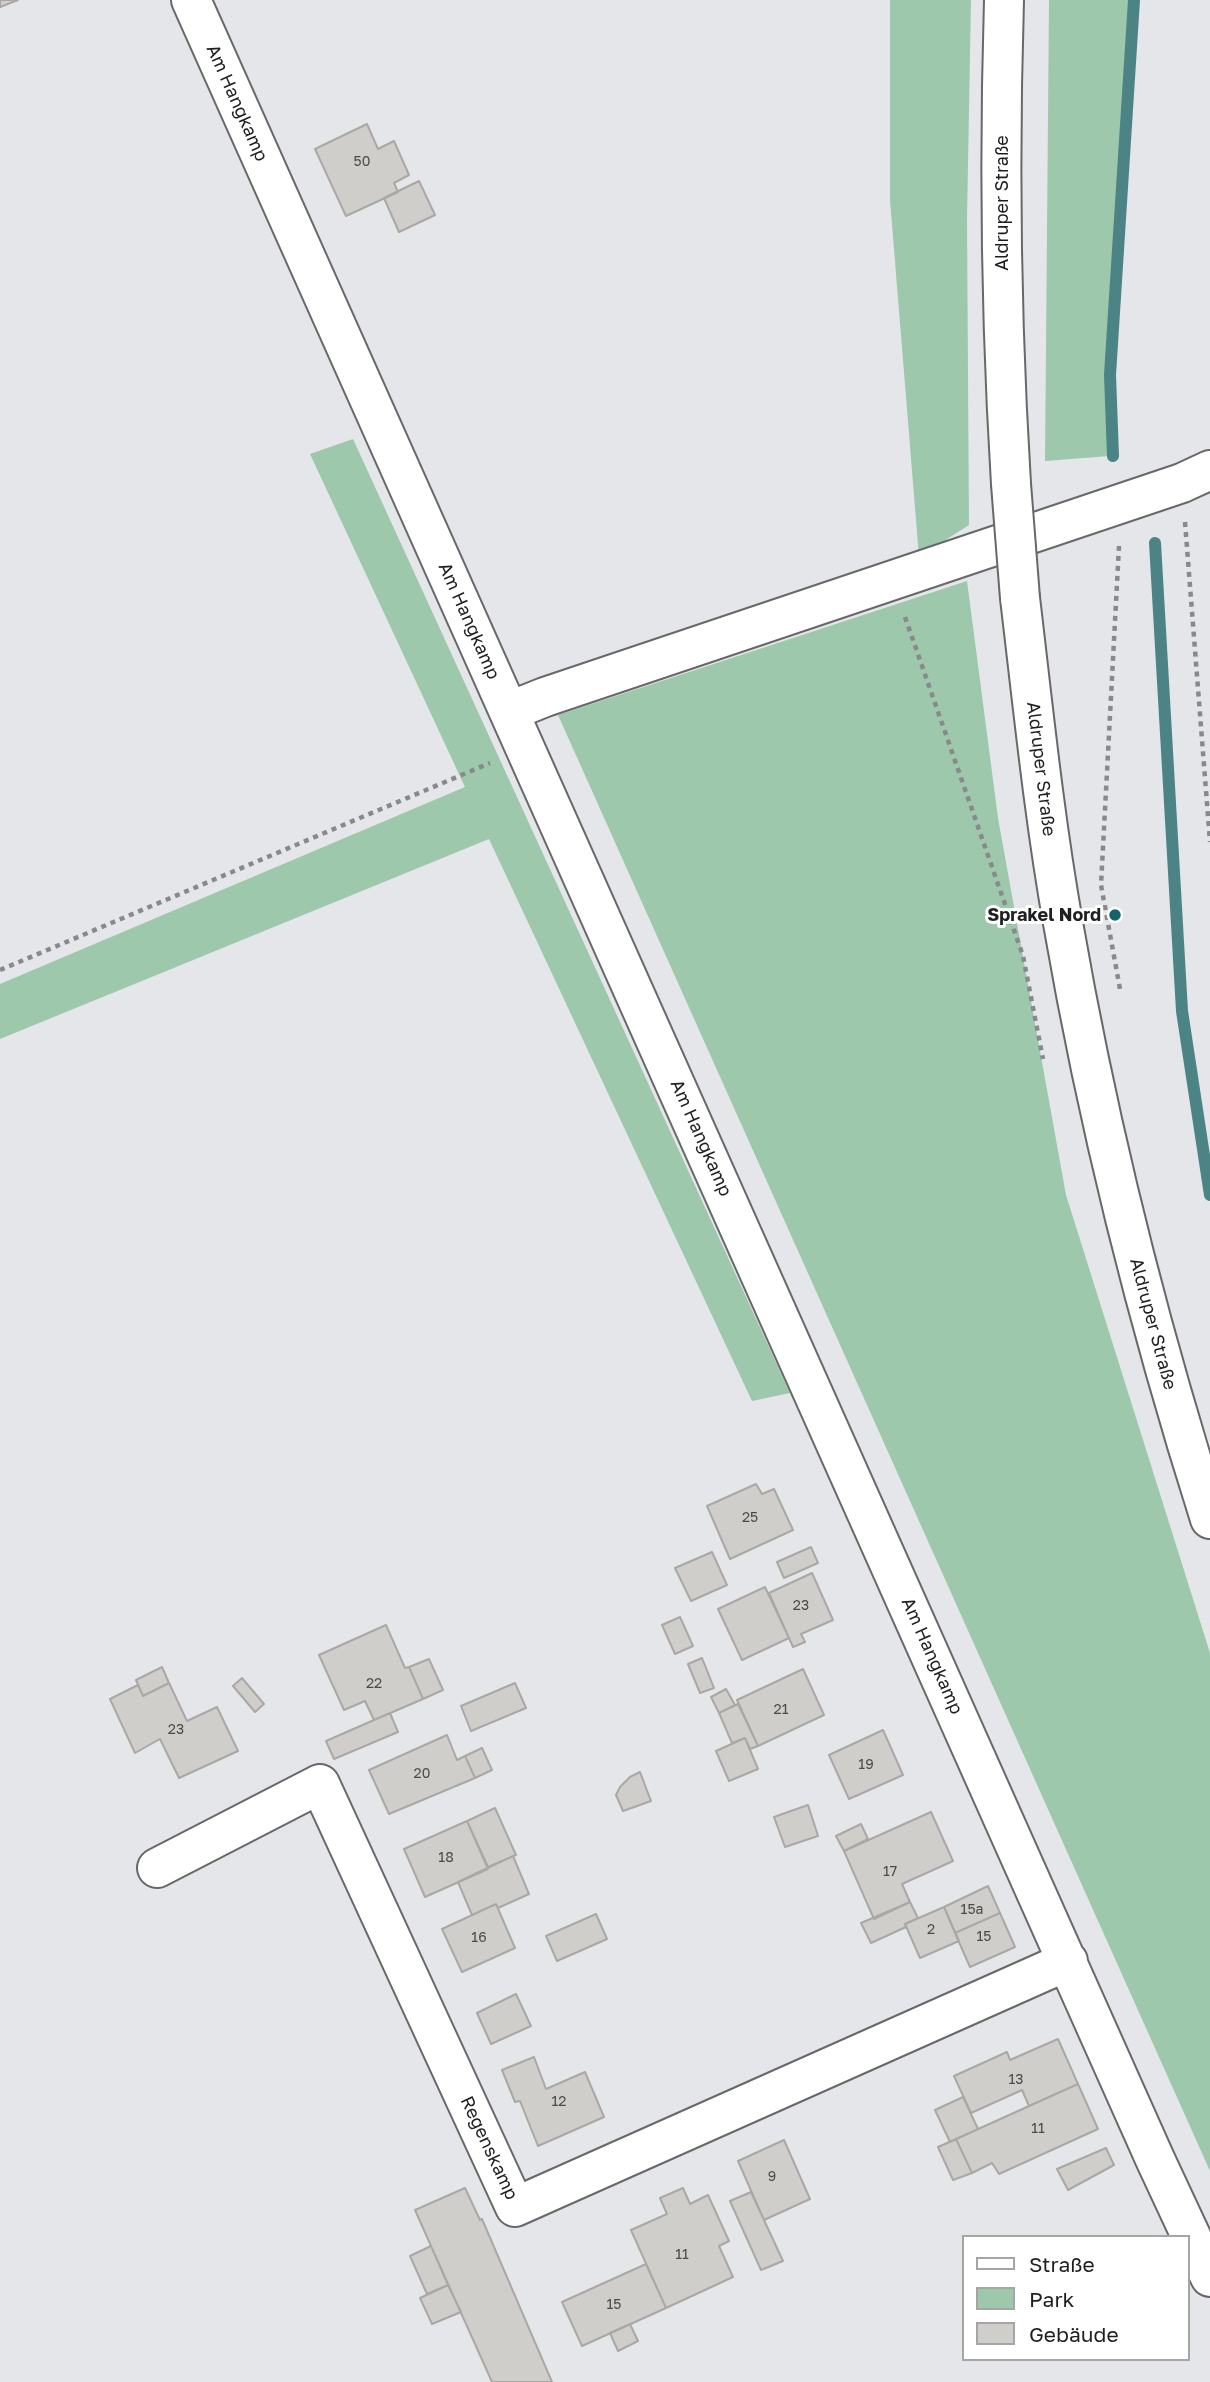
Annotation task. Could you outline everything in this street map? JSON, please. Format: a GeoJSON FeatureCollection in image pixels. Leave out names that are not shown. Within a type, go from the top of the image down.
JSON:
{"type":"FeatureCollection","features":[{"type":"Feature","properties":{"kind":"street","name":"Am Hangkamp"},"geometry":{"type":"LineString","coordinates":[[191,0],[1210,2277]]}},
{"type":"Feature","properties":{"kind":"street","name":"Aldruper Straße"},"geometry":{"type":"LineString","coordinates":[[1004,0],[1001,225],[1004,365],[1020,598],[1042,787],[1063,923],[1088,1057],[1135,1259],[1210,1519]]}},
{"type":"Feature","properties":{"kind":"street"},"geometry":{"type":"LineString","coordinates":[[510,711],[545,696],[1196,477]]}},
{"type":"Feature","properties":{"kind":"street","name":"Regenskamp"},"geometry":{"type":"LineString","coordinates":[[157,1868],[320,1784],[515,2207],[1068,1961]]}},
{"type":"Feature","properties":{"kind":"path"},"geometry":{"type":"LineString","coordinates":[[1196,477],[1210,842]]}},
{"type":"Feature","properties":{"kind":"path"},"geometry":{"type":"LineString","coordinates":[[1120,989],[1101,885],[1121,503]]}},
{"type":"Feature","properties":{"kind":"path"},"geometry":{"type":"LineString","coordinates":[[892,580],[1023,956],[1044,1059]]}},
{"type":"Feature","properties":{"kind":"path"},"geometry":{"type":"LineString","coordinates":[[0,970],[526,748]]}},
{"type":"Feature","properties":{"kind":"green space"},"geometry":{"type":"Polygon","coordinates":[[[890,0],[971,0],[967,220],[969,525],[919,557],[890,200],[890,0]]]}},
{"type":"Feature","properties":{"kind":"green space"},"geometry":{"type":"Polygon","coordinates":[[[1049,0],[1131,0],[1109,456],[1045,461],[1049,0]]]}},
{"type":"Feature","properties":{"kind":"green space"},"geometry":{"type":"Polygon","coordinates":[[[353,439],[790,1393],[752,1401],[489,839],[0,1039],[0,984],[465,787],[310,454],[353,439]]]}},
{"type":"Feature","properties":{"kind":"green space"},"geometry":{"type":"Polygon","coordinates":[[[967,581],[998,818],[1066,1195],[1210,1653],[1210,2171],[558,715],[967,581]]]}},
{"type":"Feature","properties":{"kind":"building"},"geometry":{"type":"Polygon","coordinates":[[[0,0],[18,0],[0,7],[0,0]]]}},
{"type":"Feature","properties":{"kind":"building"},"geometry":{"type":"Polygon","coordinates":[[[367,124],[378,149],[394,141],[409,175],[394,183],[398,192],[346,216],[315,149],[367,124]]]}},
{"type":"Feature","properties":{"kind":"building"},"geometry":{"type":"Polygon","coordinates":[[[419,181],[435,215],[399,232],[384,198],[419,181]]]}},
{"type":"Feature","properties":{"kind":"building"},"geometry":{"type":"Polygon","coordinates":[[[756,1484],[762,1494],[774,1489],[793,1530],[730,1559],[707,1506],[756,1484]]]}},
{"type":"Feature","properties":{"kind":"building"},"geometry":{"type":"Polygon","coordinates":[[[811,1547],[818,1563],[784,1578],[777,1562],[811,1547]]]}},
{"type":"Feature","properties":{"kind":"building"},"geometry":{"type":"Polygon","coordinates":[[[712,1552],[727,1585],[691,1601],[675,1568],[712,1552]]]}},
{"type":"Feature","properties":{"kind":"building"},"geometry":{"type":"Polygon","coordinates":[[[812,1573],[833,1620],[801,1634],[805,1642],[793,1647],[769,1593],[812,1573]]]}},
{"type":"Feature","properties":{"kind":"building"},"geometry":{"type":"Polygon","coordinates":[[[765,1587],[789,1638],[742,1660],[718,1609],[765,1587]]]}},
{"type":"Feature","properties":{"kind":"building"},"geometry":{"type":"Polygon","coordinates":[[[680,1617],[693,1646],[675,1654],[662,1625],[680,1617]]]}},
{"type":"Feature","properties":{"kind":"building"},"geometry":{"type":"Polygon","coordinates":[[[386,1625],[405,1668],[409,1667],[423,1699],[374,1720],[365,1701],[344,1710],[319,1655],[386,1625]]]}},
{"type":"Feature","properties":{"kind":"building"},"geometry":{"type":"Polygon","coordinates":[[[702,1658],[714,1688],[700,1693],[688,1664],[702,1658]]]}},
{"type":"Feature","properties":{"kind":"building"},"geometry":{"type":"Polygon","coordinates":[[[429,1659],[443,1690],[423,1699],[409,1667],[429,1659]]]}},
{"type":"Feature","properties":{"kind":"building"},"geometry":{"type":"Polygon","coordinates":[[[162,1667],[169,1683],[143,1696],[136,1680],[162,1667]]]}},
{"type":"Feature","properties":{"kind":"building"},"geometry":{"type":"Polygon","coordinates":[[[803,1669],[824,1715],[758,1746],[737,1700],[803,1669]]]}},
{"type":"Feature","properties":{"kind":"building"},"geometry":{"type":"Polygon","coordinates":[[[242,1678],[264,1704],[255,1712],[233,1686],[242,1678]]]}},
{"type":"Feature","properties":{"kind":"building"},"geometry":{"type":"Polygon","coordinates":[[[169,1683],[187,1721],[217,1707],[238,1751],[179,1778],[160,1739],[135,1753],[110,1699],[138,1685],[143,1696],[169,1683]]]}},
{"type":"Feature","properties":{"kind":"building"},"geometry":{"type":"Polygon","coordinates":[[[515,1683],[526,1708],[471,1731],[461,1706],[515,1683]]]}},
{"type":"Feature","properties":{"kind":"building"},"geometry":{"type":"Polygon","coordinates":[[[726,1689],[735,1705],[719,1713],[711,1697],[726,1689]]]}},
{"type":"Feature","properties":{"kind":"building"},"geometry":{"type":"Polygon","coordinates":[[[738,1704],[758,1746],[750,1749],[745,1738],[732,1743],[719,1713],[738,1704]]]}},
{"type":"Feature","properties":{"kind":"building"},"geometry":{"type":"Polygon","coordinates":[[[390,1713],[398,1732],[334,1759],[326,1741],[390,1713]]]}},
{"type":"Feature","properties":{"kind":"building"},"geometry":{"type":"Polygon","coordinates":[[[883,1730],[903,1775],[849,1799],[829,1755],[883,1730]]]}},
{"type":"Feature","properties":{"kind":"building"},"geometry":{"type":"Polygon","coordinates":[[[447,1735],[457,1760],[465,1756],[475,1778],[389,1814],[369,1770],[447,1735]]]}},
{"type":"Feature","properties":{"kind":"building"},"geometry":{"type":"Polygon","coordinates":[[[745,1738],[758,1769],[729,1781],[716,1751],[745,1738]]]}},
{"type":"Feature","properties":{"kind":"building"},"geometry":{"type":"Polygon","coordinates":[[[482,1748],[492,1770],[475,1778],[465,1756],[482,1748]]]}},
{"type":"Feature","properties":{"kind":"building"},"geometry":{"type":"Polygon","coordinates":[[[640,1772],[651,1801],[623,1811],[616,1795],[630,1777],[640,1772]]]}},
{"type":"Feature","properties":{"kind":"building"},"geometry":{"type":"Polygon","coordinates":[[[808,1805],[818,1836],[785,1847],[774,1817],[808,1805]]]}},
{"type":"Feature","properties":{"kind":"building"},"geometry":{"type":"Polygon","coordinates":[[[495,1808],[516,1855],[488,1867],[467,1821],[495,1808]]]}},
{"type":"Feature","properties":{"kind":"building"},"geometry":{"type":"Polygon","coordinates":[[[931,1812],[953,1861],[902,1884],[910,1902],[874,1919],[844,1851],[931,1812]]]}},
{"type":"Feature","properties":{"kind":"building"},"geometry":{"type":"Polygon","coordinates":[[[467,1821],[488,1869],[425,1897],[404,1849],[467,1821]]]}},
{"type":"Feature","properties":{"kind":"building"},"geometry":{"type":"Polygon","coordinates":[[[861,1824],[868,1839],[844,1851],[836,1836],[861,1824]]]}},
{"type":"Feature","properties":{"kind":"building"},"geometry":{"type":"Polygon","coordinates":[[[513,1856],[529,1894],[498,1908],[496,1904],[472,1915],[458,1882],[513,1856]]]}},
{"type":"Feature","properties":{"kind":"building"},"geometry":{"type":"Polygon","coordinates":[[[988,1886],[1000,1913],[955,1933],[944,1907],[988,1886]]]}},
{"type":"Feature","properties":{"kind":"building"},"geometry":{"type":"Polygon","coordinates":[[[910,1902],[918,1918],[905,1924],[906,1927],[871,1943],[861,1923],[910,1902]]]}},
{"type":"Feature","properties":{"kind":"building"},"geometry":{"type":"Polygon","coordinates":[[[496,1904],[515,1948],[462,1972],[442,1929],[496,1904]]]}},
{"type":"Feature","properties":{"kind":"building"},"geometry":{"type":"Polygon","coordinates":[[[944,1907],[959,1941],[920,1958],[905,1924],[944,1907]]]}},
{"type":"Feature","properties":{"kind":"building"},"geometry":{"type":"Polygon","coordinates":[[[1000,1913],[1015,1947],[970,1967],[955,1933],[1000,1913]]]}},
{"type":"Feature","properties":{"kind":"building"},"geometry":{"type":"Polygon","coordinates":[[[596,1914],[607,1939],[557,1961],[546,1936],[596,1914]]]}},
{"type":"Feature","properties":{"kind":"building"},"geometry":{"type":"Polygon","coordinates":[[[516,1994],[531,2026],[491,2044],[477,2013],[516,1994]]]}},
{"type":"Feature","properties":{"kind":"building"},"geometry":{"type":"Polygon","coordinates":[[[1058,2039],[1078,2084],[1029,2106],[1022,2090],[971,2113],[954,2076],[1007,2052],[1010,2060],[1058,2039]]]}},
{"type":"Feature","properties":{"kind":"building"},"geometry":{"type":"Polygon","coordinates":[[[534,2057],[546,2089],[585,2072],[604,2117],[538,2146],[520,2101],[515,2102],[502,2070],[534,2057]]]}},
{"type":"Feature","properties":{"kind":"building"},"geometry":{"type":"Polygon","coordinates":[[[1078,2084],[1098,2129],[999,2174],[992,2163],[972,2173],[956,2139],[1078,2084]]]}},
{"type":"Feature","properties":{"kind":"building"},"geometry":{"type":"Polygon","coordinates":[[[963,2097],[978,2129],[950,2142],[935,2110],[963,2097]]]}},
{"type":"Feature","properties":{"kind":"building"},"geometry":{"type":"Polygon","coordinates":[[[956,2139],[972,2173],[953,2180],[938,2147],[956,2139]]]}},
{"type":"Feature","properties":{"kind":"building"},"geometry":{"type":"Polygon","coordinates":[[[784,2140],[810,2199],[764,2220],[738,2161],[784,2140]]]}},
{"type":"Feature","properties":{"kind":"building"},"geometry":{"type":"Polygon","coordinates":[[[1106,2148],[1114,2165],[1068,2190],[1057,2169],[1106,2148]]]}},
{"type":"Feature","properties":{"kind":"building"},"geometry":{"type":"Polygon","coordinates":[[[465,2188],[480,2220],[482,2219],[552,2382],[492,2382],[431,2246],[415,2210],[465,2188]]]}},
{"type":"Feature","properties":{"kind":"building"},"geometry":{"type":"Polygon","coordinates":[[[683,2188],[690,2204],[708,2195],[729,2241],[719,2246],[733,2277],[666,2308],[631,2230],[667,2214],[660,2198],[683,2188]]]}},
{"type":"Feature","properties":{"kind":"building"},"geometry":{"type":"Polygon","coordinates":[[[751,2192],[783,2261],[761,2270],[730,2201],[751,2192]]]}},
{"type":"Feature","properties":{"kind":"building"},"geometry":{"type":"Polygon","coordinates":[[[431,2246],[448,2285],[427,2294],[410,2256],[431,2246]]]}},
{"type":"Feature","properties":{"kind":"building"},"geometry":{"type":"Polygon","coordinates":[[[646,2264],[666,2308],[582,2346],[562,2302],[646,2264]]]}},
{"type":"Feature","properties":{"kind":"building"},"geometry":{"type":"Polygon","coordinates":[[[448,2285],[461,2312],[432,2324],[420,2298],[448,2285]]]}},
{"type":"Feature","properties":{"kind":"building"},"geometry":{"type":"Polygon","coordinates":[[[630,2324],[638,2341],[618,2351],[610,2333],[630,2324]]]}},
{"type":"Feature","properties":{"kind":"waterway"},"geometry":{"type":"LineString","coordinates":[[1113,456],[1110,375],[1134,0]]}},
{"type":"Feature","properties":{"kind":"waterway"},"geometry":{"type":"LineString","coordinates":[[1155,543],[1182,1011],[1210,1195]]}},
{"type":"Feature","properties":{"kind":"place","name":"Sprakel Nord"},"geometry":{"type":"Point","coordinates":[1115,915]}}]}
